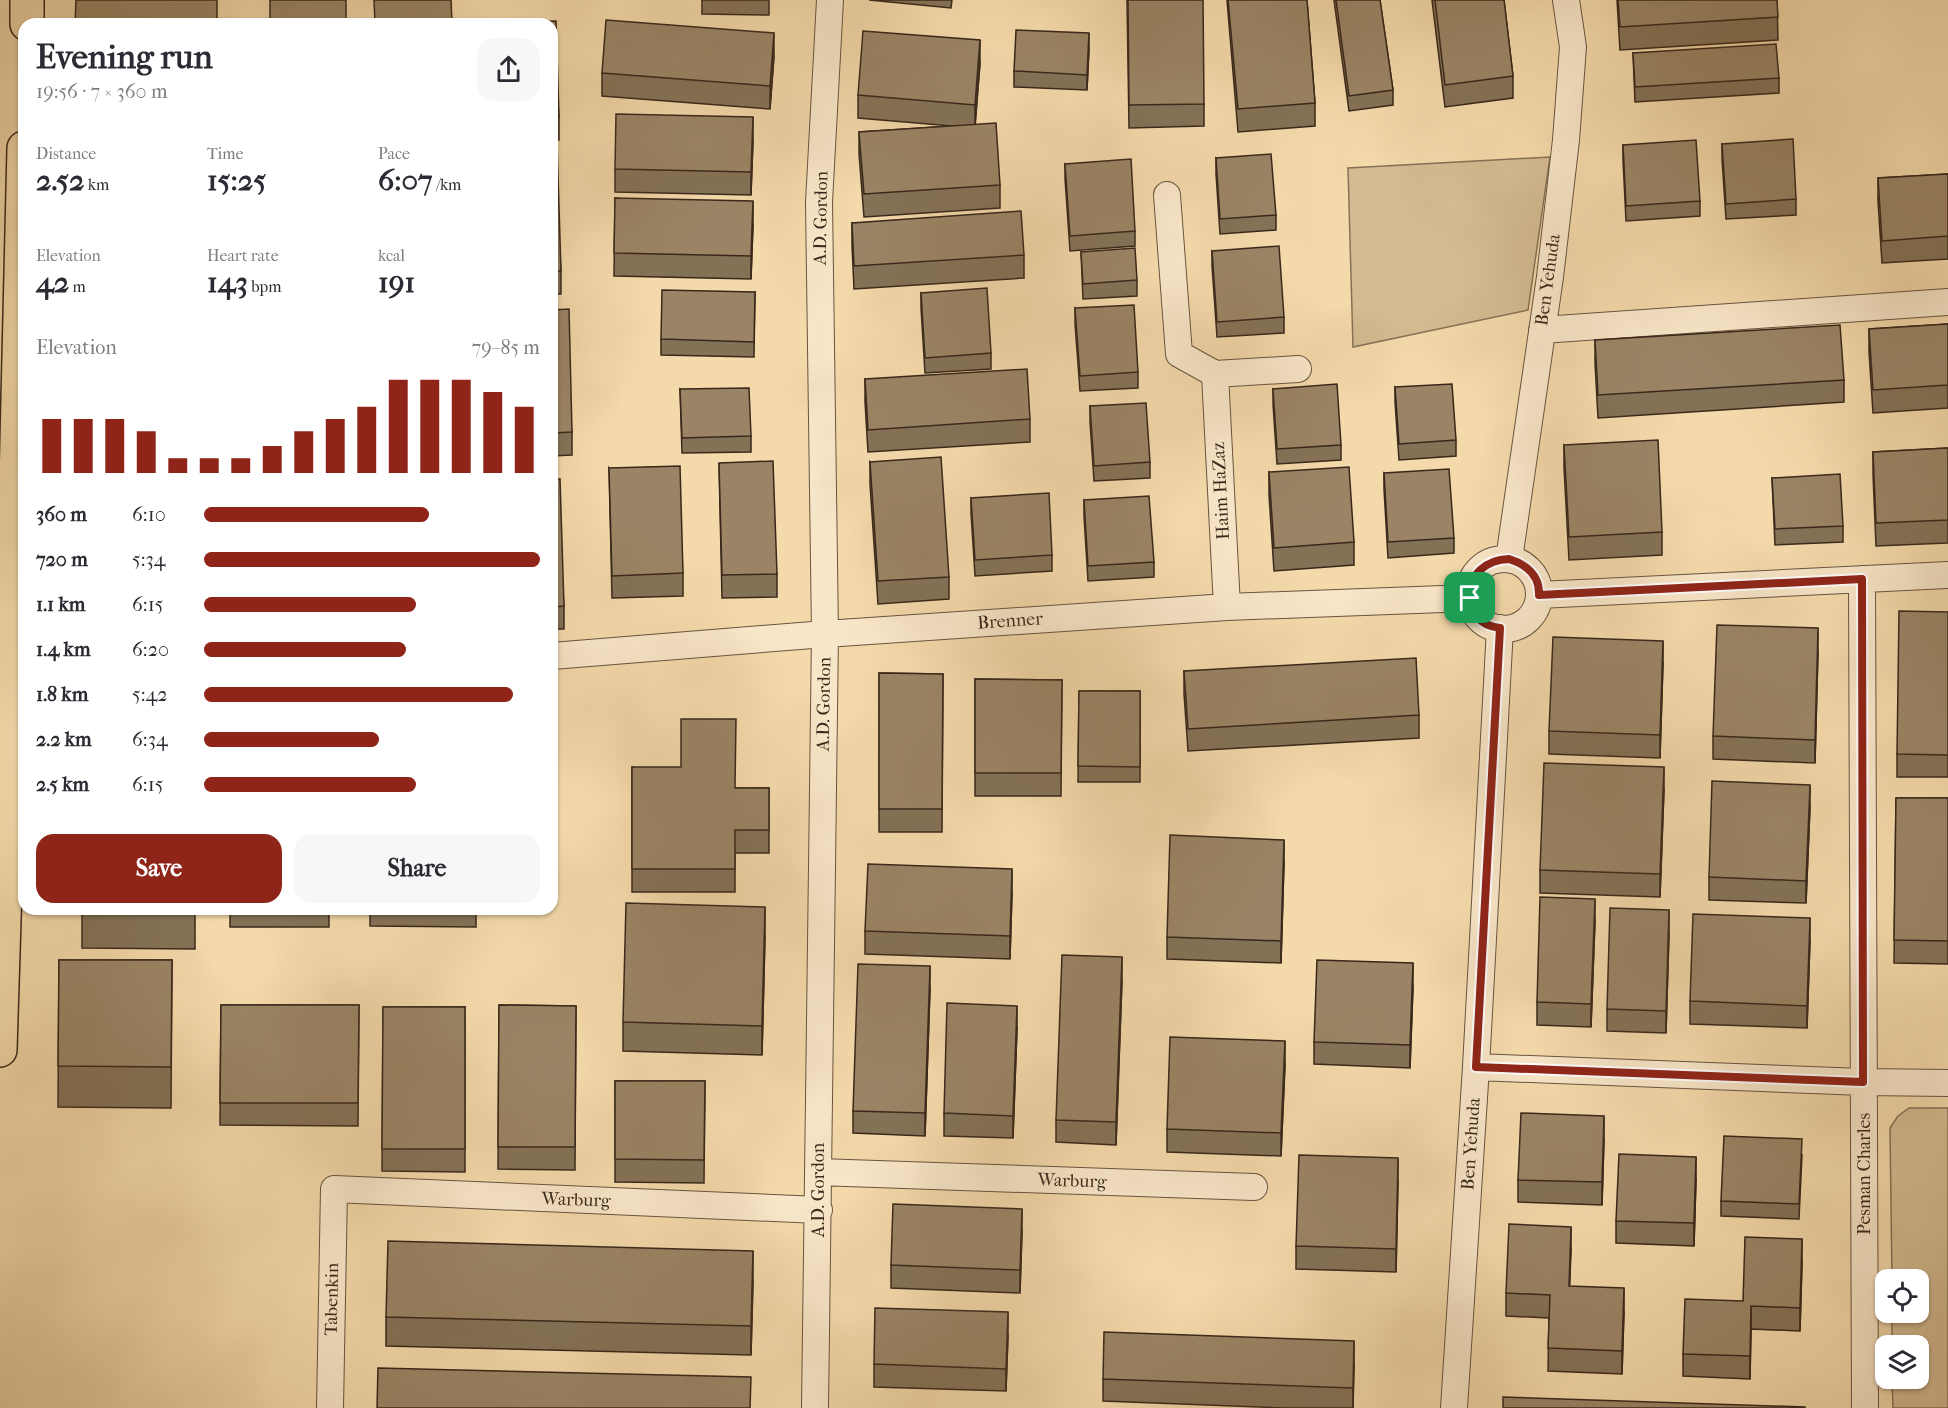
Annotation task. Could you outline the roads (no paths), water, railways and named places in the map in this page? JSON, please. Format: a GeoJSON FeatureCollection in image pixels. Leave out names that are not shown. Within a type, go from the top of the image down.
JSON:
{"type":"FeatureCollection","features":[{"type":"Feature","properties":{"kind":"main road"},"geometry":{"type":"LineString","coordinates":[[27,0],[27,18]]}},
{"type":"Feature","properties":{"kind":"main road"},"geometry":{"type":"LineString","coordinates":[[0,1050],[18,691]]}},
{"type":"Feature","properties":{"kind":"street","name":"A.D. Gordon"},"geometry":{"type":"LineString","coordinates":[[815,1408],[825,634],[819,202],[830,0]]}},
{"type":"Feature","properties":{"kind":"street","name":"Ben Yehuda"},"geometry":{"type":"LineString","coordinates":[[1509,559],[1550,277],[1565,151],[1573,47],[1566,0]]}},
{"type":"Feature","properties":{"kind":"street"},"geometry":{"type":"LineString","coordinates":[[1167,195],[1179,354],[1215,374],[1298,369]]}},
{"type":"Feature","properties":{"kind":"street"},"geometry":{"type":"LineString","coordinates":[[1542,330],[1948,302]]}},
{"type":"Feature","properties":{"kind":"street","name":"Haim HaZaz"},"geometry":{"type":"LineString","coordinates":[[1215,374],[1227,607]]}},
{"type":"Feature","properties":{"kind":"street"},"geometry":{"type":"LineString","coordinates":[[1509,559],[1520,562],[1529,569],[1536,579],[1539,595],[1539,602],[1534,612],[1526,621],[1517,627],[1500,628],[1483,622],[1475,614],[1470,598],[1471,581],[1477,571],[1486,564],[1509,559]]}},
{"type":"Feature","properties":{"kind":"street"},"geometry":{"type":"LineString","coordinates":[[1539,595],[1948,575]]}},
{"type":"Feature","properties":{"kind":"street","name":"Pesman Charles"},"geometry":{"type":"LineString","coordinates":[[1862,579],[1865,1408]]}},
{"type":"Feature","properties":{"kind":"street","name":"Brenner"},"geometry":{"type":"LineString","coordinates":[[558,656],[825,634],[1227,607],[1470,598]]}},
{"type":"Feature","properties":{"kind":"street","name":"Ben Yehuda"},"geometry":{"type":"LineString","coordinates":[[1454,1408],[1476,1067],[1500,628]]}},
{"type":"Feature","properties":{"kind":"street"},"geometry":{"type":"LineString","coordinates":[[1476,1067],[1863,1082],[1948,1083]]}},
{"type":"Feature","properties":{"kind":"street","name":"Warburg"},"geometry":{"type":"LineString","coordinates":[[818,1172],[1254,1187]]}},
{"type":"Feature","properties":{"kind":"street","name":"Warburg"},"geometry":{"type":"LineString","coordinates":[[334,1189],[819,1210]]}},
{"type":"Feature","properties":{"kind":"street","name":"Tabenkin"},"geometry":{"type":"LineString","coordinates":[[330,1408],[334,1189]]}}]}
